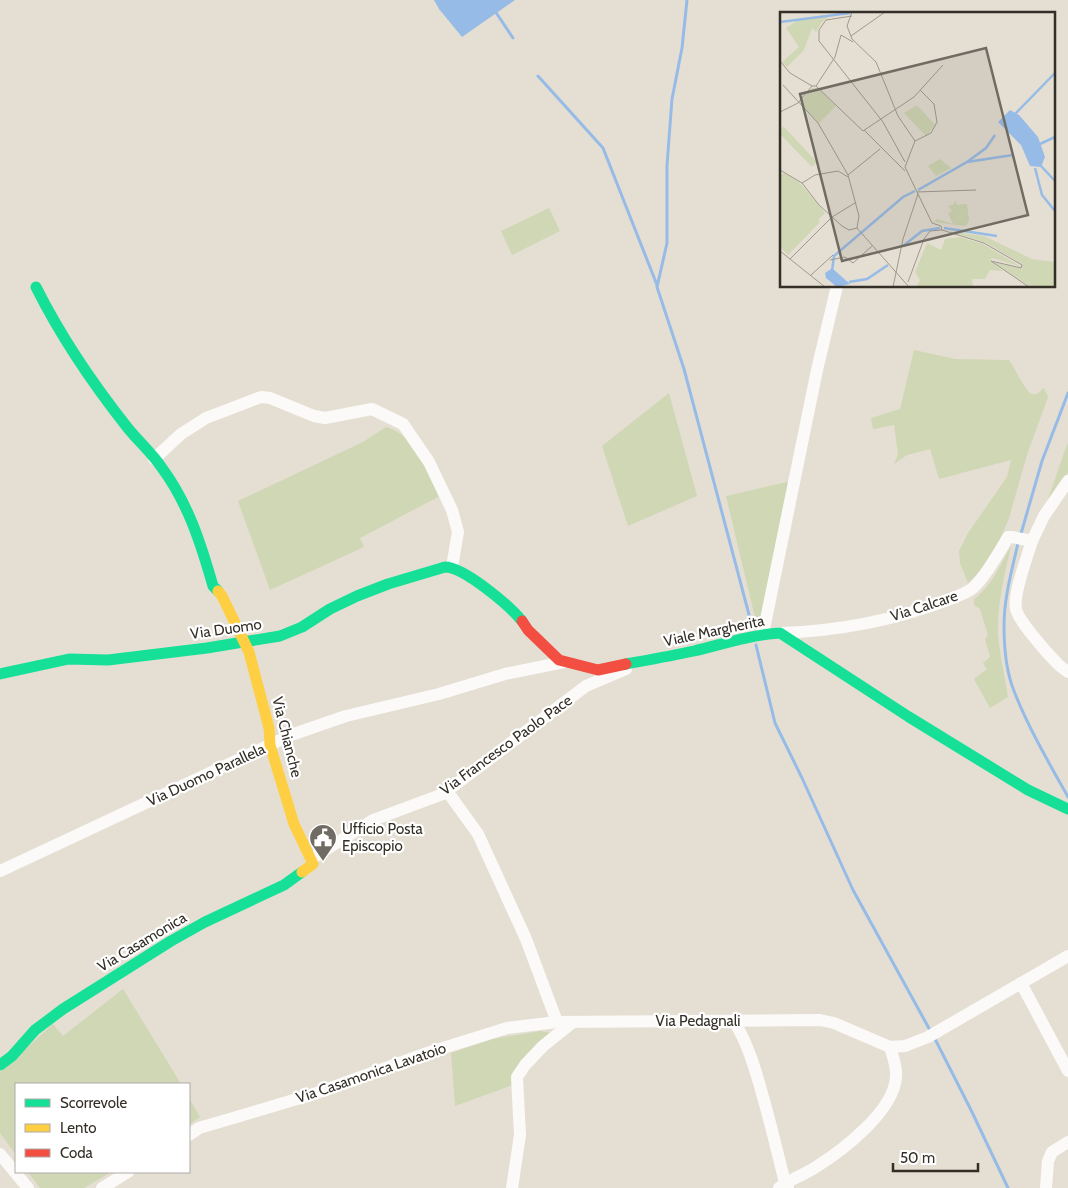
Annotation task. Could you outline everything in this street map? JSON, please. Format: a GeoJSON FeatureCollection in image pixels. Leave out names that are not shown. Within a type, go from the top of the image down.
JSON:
{"type":"FeatureCollection","features":[{"type":"Feature","properties":{"kind":"street","name":"Via Chianche"},"geometry":{"type":"LineString","coordinates":[[36,287],[100,390],[134,436],[162,467],[187,510],[199,539],[213,586],[222,596],[245,643],[264,705],[269,728],[270,745],[294,824],[312,861]]}},
{"type":"Feature","properties":{"kind":"street"},"geometry":{"type":"LineString","coordinates":[[763,634],[817,370],[837,288]]}},
{"type":"Feature","properties":{"kind":"street"},"geometry":{"type":"LineString","coordinates":[[154,459],[181,434],[206,418],[261,397],[270,398],[314,416],[325,418],[372,409],[403,424],[429,462],[452,510],[458,532],[448,567]]}},
{"type":"Feature","properties":{"kind":"street","name":"Via Calcare"},"geometry":{"type":"LineString","coordinates":[[780,633],[813,632],[876,622],[925,608],[960,595],[973,588],[995,560],[1008,538],[1024,539],[1044,516],[1068,481]]}},
{"type":"Feature","properties":{"kind":"street"},"geometry":{"type":"LineString","coordinates":[[1024,539],[1016,611],[1057,664],[1068,672]]}},
{"type":"Feature","properties":{"kind":"street","name":"Viale Margherita"},"geometry":{"type":"LineString","coordinates":[[448,567],[462,572],[501,600],[559,660],[598,670],[694,651],[763,634],[780,633],[1028,790],[1068,809]]}},
{"type":"Feature","properties":{"kind":"street","name":"Via Duomo"},"geometry":{"type":"LineString","coordinates":[[0,674],[69,659],[108,660],[245,643],[280,636],[302,627],[330,609],[357,596],[388,584],[448,567]]}},
{"type":"Feature","properties":{"kind":"street","name":"Via Francesco Paolo Pace"},"geometry":{"type":"LineString","coordinates":[[312,861],[372,820],[408,808],[447,791],[586,686],[649,660]]}},
{"type":"Feature","properties":{"kind":"street","name":"Via Duomo Parallela"},"geometry":{"type":"LineString","coordinates":[[0,871],[291,735],[346,716],[439,694],[505,674],[564,662]]}},
{"type":"Feature","properties":{"kind":"street"},"geometry":{"type":"LineString","coordinates":[[447,791],[478,834],[526,939],[557,1022]]}},
{"type":"Feature","properties":{"kind":"street","name":"Via Casamonica"},"geometry":{"type":"LineString","coordinates":[[0,1065],[12,1056],[35,1030],[63,1009],[171,941],[205,922],[284,885],[312,861]]}},
{"type":"Feature","properties":{"kind":"street"},"geometry":{"type":"LineString","coordinates":[[734,1021],[741,1032],[757,1076],[784,1186],[815,1168],[858,1135],[882,1110],[891,1097],[896,1078],[896,1065],[890,1047],[905,1046],[928,1037],[1068,956]]}},
{"type":"Feature","properties":{"kind":"street"},"geometry":{"type":"LineString","coordinates":[[1021,983],[1068,1071]]}},
{"type":"Feature","properties":{"kind":"street","name":"Via Pedagnali"},"geometry":{"type":"LineString","coordinates":[[557,1022],[820,1020],[834,1023],[890,1047]]}},
{"type":"Feature","properties":{"kind":"street","name":"Via Casamonica Lavatoio"},"geometry":{"type":"LineString","coordinates":[[190,1134],[200,1128],[314,1094],[427,1053],[507,1028],[557,1022]]}},
{"type":"Feature","properties":{"kind":"street"},"geometry":{"type":"LineString","coordinates":[[512,1188],[520,1136],[517,1077],[525,1065],[544,1046],[573,1022]]}},
{"type":"Feature","properties":{"kind":"street"},"geometry":{"type":"LineString","coordinates":[[1046,1188],[1048,1161],[1052,1152],[1068,1142]]}},
{"type":"Feature","properties":{"kind":"street"},"geometry":{"type":"LineString","coordinates":[[0,1154],[15,1172]]}},
{"type":"Feature","properties":{"kind":"street"},"geometry":{"type":"LineString","coordinates":[[16,1173],[28,1188]]}},
{"type":"Feature","properties":{"kind":"street"},"geometry":{"type":"LineString","coordinates":[[102,1188],[126,1173]]}},
{"type":"Feature","properties":{"kind":"green space"},"geometry":{"type":"Polygon","coordinates":[[[549,208],[560,231],[512,255],[501,231],[549,208]]]}},
{"type":"Feature","properties":{"kind":"green space"},"geometry":{"type":"Polygon","coordinates":[[[914,350],[955,359],[1009,360],[1024,386],[1031,394],[1037,394],[1044,388],[1048,397],[1027,455],[1009,518],[1000,540],[979,572],[968,583],[960,563],[959,551],[968,533],[1007,477],[1011,460],[939,479],[930,449],[907,455],[894,464],[898,454],[894,425],[873,429],[871,418],[900,409],[914,350]]]}},
{"type":"Feature","properties":{"kind":"green space"},"geometry":{"type":"Polygon","coordinates":[[[669,393],[697,496],[628,526],[602,446],[669,393]]]}},
{"type":"Feature","properties":{"kind":"green space"},"geometry":{"type":"Polygon","coordinates":[[[386,427],[397,431],[414,446],[426,465],[440,496],[360,538],[364,547],[270,590],[238,501],[363,442],[386,427]]]}},
{"type":"Feature","properties":{"kind":"green space"},"geometry":{"type":"Polygon","coordinates":[[[1068,443],[1068,472],[1046,505],[1065,450],[1068,443]]]}},
{"type":"Feature","properties":{"kind":"green space"},"geometry":{"type":"Polygon","coordinates":[[[791,481],[762,622],[757,626],[726,496],[791,481]]]}},
{"type":"Feature","properties":{"kind":"green space"},"geometry":{"type":"Polygon","coordinates":[[[1011,546],[1002,590],[998,624],[999,643],[1008,697],[990,708],[974,679],[987,669],[983,663],[990,657],[985,639],[988,635],[980,609],[974,605],[974,599],[991,582],[1011,546]]]}},
{"type":"Feature","properties":{"kind":"green space"},"geometry":{"type":"Polygon","coordinates":[[[123,989],[180,1083],[15,1083],[15,1154],[0,1133],[0,1072],[53,1024],[63,1036],[123,989]]]}},
{"type":"Feature","properties":{"kind":"green space"},"geometry":{"type":"Polygon","coordinates":[[[540,1031],[551,1033],[513,1085],[455,1106],[451,1053],[493,1039],[540,1031]]]}},
{"type":"Feature","properties":{"kind":"green space"},"geometry":{"type":"Polygon","coordinates":[[[190,1100],[200,1117],[190,1124],[190,1100]]]}},
{"type":"Feature","properties":{"kind":"green space"},"geometry":{"type":"Polygon","coordinates":[[[29,1173],[109,1173],[84,1188],[40,1188],[29,1173]]]}},
{"type":"Feature","properties":{"kind":"water"},"geometry":{"type":"Polygon","coordinates":[[[434,0],[515,0],[462,37],[434,0]]]}},
{"type":"Feature","properties":{"kind":"waterway"},"geometry":{"type":"LineString","coordinates":[[687,0],[682,48],[672,99],[667,165],[667,243],[657,287],[684,369],[752,626]]}},
{"type":"Feature","properties":{"kind":"waterway"},"geometry":{"type":"LineString","coordinates":[[495,11],[513,38]]}},
{"type":"Feature","properties":{"kind":"waterway"},"geometry":{"type":"LineString","coordinates":[[538,76],[603,148],[657,285]]}},
{"type":"Feature","properties":{"kind":"waterway"},"geometry":{"type":"LineString","coordinates":[[1020,537],[1042,461],[1068,393]]}},
{"type":"Feature","properties":{"kind":"waterway"},"geometry":{"type":"LineString","coordinates":[[1018,543],[1004,615],[1004,642],[1007,667],[1011,683],[1026,718],[1068,797]]}},
{"type":"Feature","properties":{"kind":"waterway"},"geometry":{"type":"LineString","coordinates":[[756,645],[775,723],[853,890],[931,1032]]}},
{"type":"Feature","properties":{"kind":"waterway"},"geometry":{"type":"LineString","coordinates":[[934,1037],[1008,1188]]}},
{"type":"Feature","properties":{"kind":"traffic: fast"},"geometry":{"type":"LineString","coordinates":[[36,287],[56,324],[90,377],[127,427],[154,457],[171,481],[193,524],[213,586],[218,591]]}},
{"type":"Feature","properties":{"kind":"traffic: fast"},"geometry":{"type":"LineString","coordinates":[[0,674],[69,659],[108,660],[207,648],[280,636],[302,627],[330,609],[357,596],[388,584],[445,567],[463,573],[475,580],[508,606],[522,621]]}},
{"type":"Feature","properties":{"kind":"traffic: fast"},"geometry":{"type":"LineString","coordinates":[[626,664],[694,651],[747,638],[780,633],[909,717],[1028,790],[1068,809]]}},
{"type":"Feature","properties":{"kind":"traffic: fast"},"geometry":{"type":"LineString","coordinates":[[0,1065],[12,1056],[35,1030],[63,1009],[171,941],[205,922],[284,885],[302,872]]}},
{"type":"Feature","properties":{"kind":"traffic: slow"},"geometry":{"type":"LineString","coordinates":[[218,591],[249,652],[269,728],[270,745],[294,824],[313,864],[302,872]]}},
{"type":"Feature","properties":{"kind":"traffic: jam"},"geometry":{"type":"LineString","coordinates":[[522,621],[528,630],[559,660],[598,670],[626,664]]}},
{"type":"Feature","properties":{"kind":"place","name":"Ufficio Posta Episcopio"},"geometry":{"type":"Point","coordinates":[323,862]}}]}
